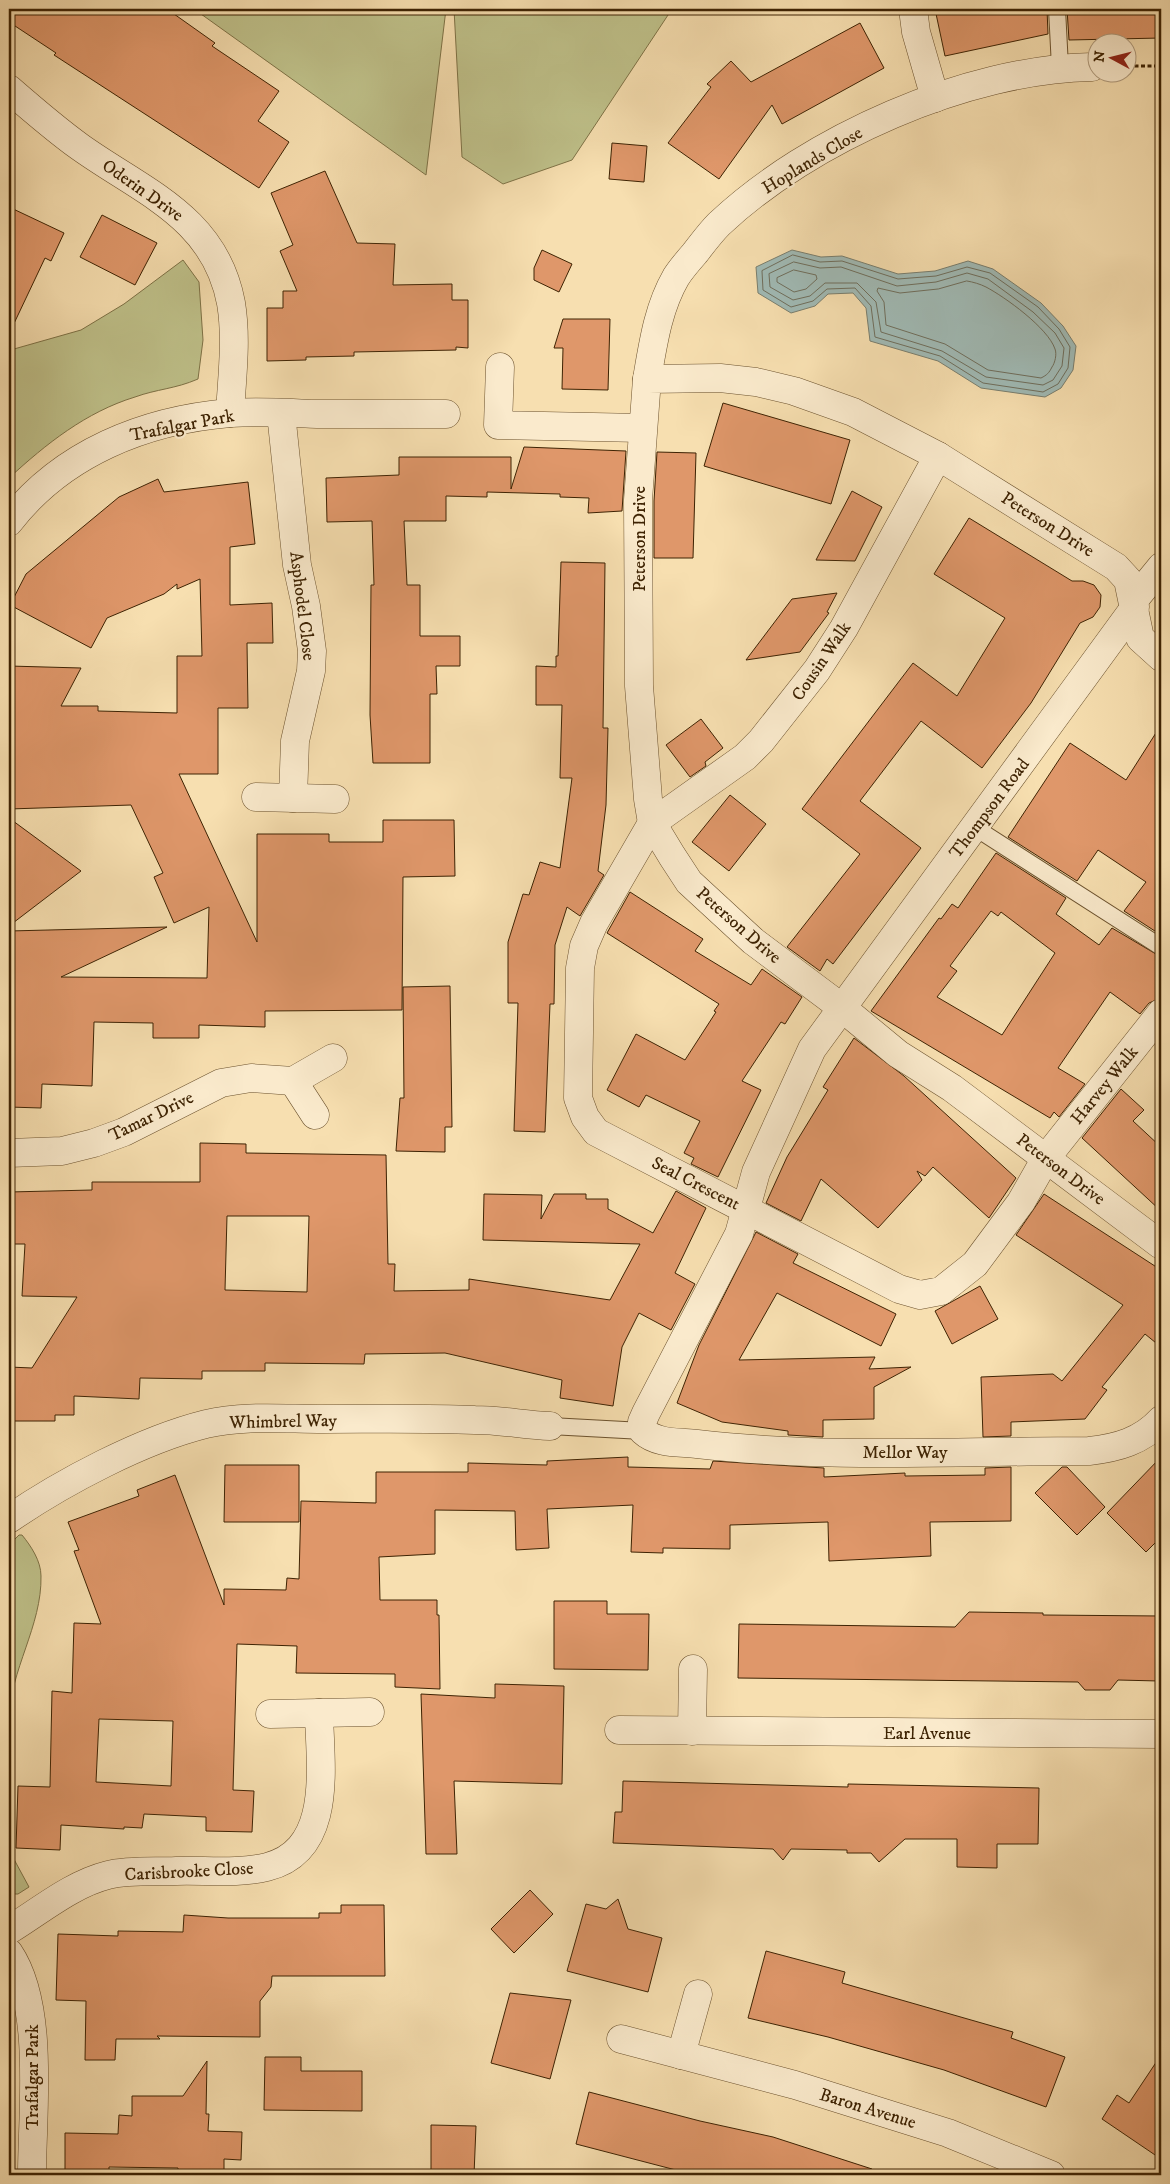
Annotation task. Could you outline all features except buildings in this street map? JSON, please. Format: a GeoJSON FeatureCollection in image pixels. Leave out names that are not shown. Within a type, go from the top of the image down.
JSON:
{"type":"FeatureCollection","features":[{"type":"Feature","properties":{"kind":"street"},"geometry":{"type":"LineString","coordinates":[[913,9],[916,32],[935,98]]}},
{"type":"Feature","properties":{"kind":"street","name":"Hoplands Close"},"geometry":{"type":"LineString","coordinates":[[647,379],[654,337],[676,277],[717,225],[789,169],[884,118],[935,98],[1012,75],[1060,67],[1088,67]]}},
{"type":"Feature","properties":{"kind":"street","name":"Oderin Drive"},"geometry":{"type":"LineString","coordinates":[[9,89],[79,147],[169,205],[197,230],[213,253],[230,301],[234,328],[230,413]]}},
{"type":"Feature","properties":{"kind":"street"},"geometry":{"type":"LineString","coordinates":[[500,367],[498,425],[642,428]]}},
{"type":"Feature","properties":{"kind":"street","name":"Peterson Drive"},"geometry":{"type":"LineString","coordinates":[[1161,657],[1140,638],[1135,604],[1128,580],[1116,566],[938,456],[853,412],[794,391],[720,378],[647,379],[638,500],[639,686],[648,799],[652,823],[689,882],[753,941],[842,1007],[898,1054],[952,1088],[1161,1245]]}},
{"type":"Feature","properties":{"kind":"street","name":"Trafalgar Park"},"geometry":{"type":"LineString","coordinates":[[9,522],[21,506],[54,474],[93,449],[136,432],[230,413],[446,414]]}},
{"type":"Feature","properties":{"kind":"street","name":"Asphodel Close"},"geometry":{"type":"LineString","coordinates":[[281,413],[298,565],[312,651],[311,671],[295,741],[292,798]]}},
{"type":"Feature","properties":{"kind":"street","name":"Cousin Walk"},"geometry":{"type":"LineString","coordinates":[[652,823],[745,757],[790,706],[844,628],[938,456]]}},
{"type":"Feature","properties":{"kind":"street","name":"Thompson Road"},"geometry":{"type":"LineString","coordinates":[[842,1007],[1161,567]]}},
{"type":"Feature","properties":{"kind":"street"},"geometry":{"type":"LineString","coordinates":[[256,797],[335,799]]}},
{"type":"Feature","properties":{"kind":"street","name":"Seal Crescent"},"geometry":{"type":"LineString","coordinates":[[652,823],[594,923],[581,957],[578,1098],[585,1116],[596,1132],[746,1208],[899,1289],[920,1295],[941,1291],[975,1264],[1021,1202],[1046,1158]]}},
{"type":"Feature","properties":{"kind":"street"},"geometry":{"type":"LineString","coordinates":[[642,1431],[642,1422],[646,1413],[739,1234],[756,1172],[812,1049],[842,1007]]}},
{"type":"Feature","properties":{"kind":"street","name":"Harvey Walk"},"geometry":{"type":"LineString","coordinates":[[1046,1158],[1161,1013]]}},
{"type":"Feature","properties":{"kind":"street"},"geometry":{"type":"LineString","coordinates":[[316,1115],[293,1081],[333,1058]]}},
{"type":"Feature","properties":{"kind":"street","name":"Tamar Drive"},"geometry":{"type":"LineString","coordinates":[[9,1153],[62,1151],[94,1143],[124,1132],[221,1083],[252,1078],[293,1081]]}},
{"type":"Feature","properties":{"kind":"street","name":"Whimbrel Way"},"geometry":{"type":"LineString","coordinates":[[9,1520],[66,1484],[103,1465],[155,1441],[207,1424],[244,1419],[414,1419],[476,1420],[550,1426]]}},
{"type":"Feature","properties":{"kind":"street","name":"Mellor Way"},"geometry":{"type":"LineString","coordinates":[[642,1431],[657,1440],[774,1451],[1089,1451],[1130,1443],[1154,1428],[1161,1420]]}},
{"type":"Feature","properties":{"kind":"street"},"geometry":{"type":"LineString","coordinates":[[692,1731],[693,1669]]}},
{"type":"Feature","properties":{"kind":"street"},"geometry":{"type":"LineString","coordinates":[[270,1714],[370,1712]]}},
{"type":"Feature","properties":{"kind":"street","name":"Carisbrooke Close"},"geometry":{"type":"LineString","coordinates":[[9,1930],[88,1881],[109,1875],[128,1872],[247,1869],[267,1867],[285,1859],[302,1846],[313,1829],[319,1810],[319,1713]]}},
{"type":"Feature","properties":{"kind":"street","name":"Earl Avenue"},"geometry":{"type":"LineString","coordinates":[[619,1730],[1161,1734]]}},
{"type":"Feature","properties":{"kind":"street","name":"Trafalgar Park"},"geometry":{"type":"LineString","coordinates":[[9,1953],[21,1978],[32,2021],[32,2175]]}},
{"type":"Feature","properties":{"kind":"street"},"geometry":{"type":"LineString","coordinates":[[681,2055],[698,1994]]}},
{"type":"Feature","properties":{"kind":"street","name":"Baron Avenue"},"geometry":{"type":"LineString","coordinates":[[621,2038],[795,2085],[948,2133],[1051,2175]]}},
{"type":"Feature","properties":{"kind":"lane"},"geometry":{"type":"LineString","coordinates":[[1057,9],[1060,67]]}},
{"type":"Feature","properties":{"kind":"lane"},"geometry":{"type":"LineString","coordinates":[[974,827],[1161,947]]}},
{"type":"Feature","properties":{"kind":"lane","name":"Mellor Way"},"geometry":{"type":"LineString","coordinates":[[550,1426],[642,1431]]}},
{"type":"Feature","properties":{"kind":"path"},"geometry":{"type":"LineString","coordinates":[[1138,66],[1161,66]]}},
{"type":"Feature","properties":{"kind":"green space"},"geometry":{"type":"Polygon","coordinates":[[[194,9],[446,9],[426,175],[194,9]]]}},
{"type":"Feature","properties":{"kind":"green space"},"geometry":{"type":"Polygon","coordinates":[[[454,9],[672,9],[572,160],[503,184],[462,157],[454,9]]]}},
{"type":"Feature","properties":{"kind":"green space"},"geometry":{"type":"Polygon","coordinates":[[[183,260],[199,282],[203,340],[198,379],[182,385],[143,394],[100,411],[52,441],[9,478],[9,353],[14,349],[81,330],[124,304],[183,260]]]}},
{"type":"Feature","properties":{"kind":"green space"},"geometry":{"type":"Polygon","coordinates":[[[19,1535],[22,1535],[35,1554],[41,1570],[41,1576],[37,1613],[15,1683],[9,1719],[9,1545],[19,1535]]]}},
{"type":"Feature","properties":{"kind":"green space"},"geometry":{"type":"Polygon","coordinates":[[[9,1850],[29,1887],[18,1894],[9,1894],[9,1850]]]}},
{"type":"Feature","properties":{"kind":"water"},"geometry":{"type":"Polygon","coordinates":[[[792,250],[821,257],[842,256],[898,274],[935,271],[968,261],[993,269],[1041,303],[1063,326],[1076,346],[1073,370],[1061,388],[1045,397],[981,388],[938,361],[870,341],[866,308],[853,293],[828,294],[815,306],[791,313],[758,293],[756,267],[792,250]]]}}]}
